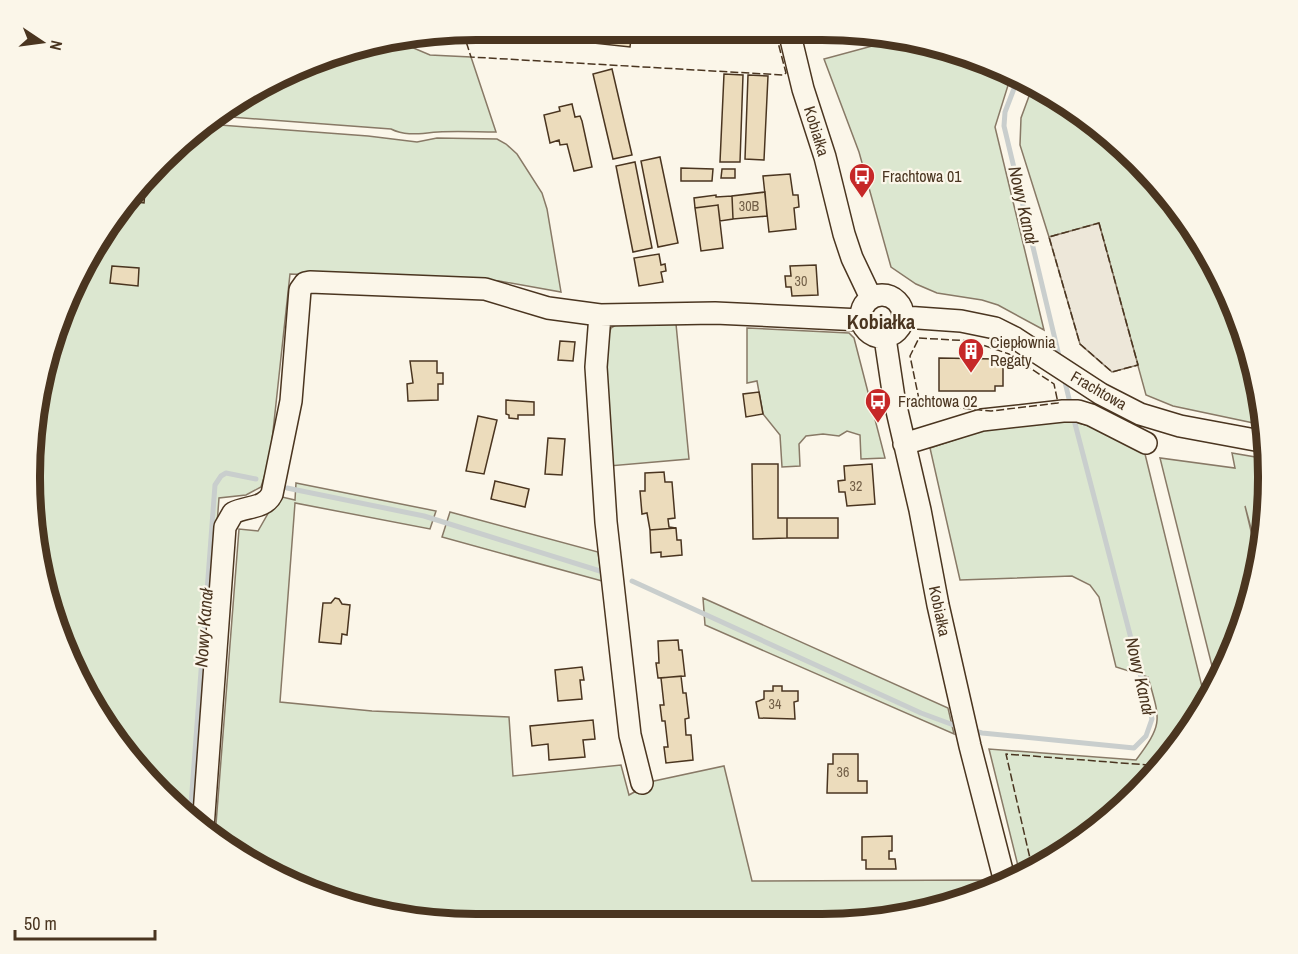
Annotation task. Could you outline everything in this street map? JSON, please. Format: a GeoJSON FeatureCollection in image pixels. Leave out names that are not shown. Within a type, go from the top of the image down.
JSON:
{"type":"FeatureCollection","features":[{"type":"Feature","properties":{"kind":"street","name":"Kobiałka"},"geometry":{"type":"LineString","coordinates":[[791,40],[803,89],[825,157],[844,234],[852,258],[872,298]]}},
{"type":"Feature","properties":{"kind":"street"},"geometry":{"type":"LineString","coordinates":[[203,816],[225,527],[233,513],[263,504],[272,494],[291,401],[300,290],[305,283],[485,289],[548,308],[600,315],[715,314],[861,320]]}},
{"type":"Feature","properties":{"kind":"street"},"geometry":{"type":"LineString","coordinates":[[879,295],[888,295],[895,299],[901,305],[904,317],[900,330],[885,338],[877,338],[869,334],[861,320],[865,303],[879,295]]}},
{"type":"Feature","properties":{"kind":"street"},"geometry":{"type":"LineString","coordinates":[[600,315],[596,367],[606,522],[630,735],[642,783]]}},
{"type":"Feature","properties":{"kind":"street","name":"Frachtowa"},"geometry":{"type":"LineString","coordinates":[[904,317],[986,325],[1015,338],[1101,394],[1140,414],[1256,440]]}},
{"type":"Feature","properties":{"kind":"street","name":"Kobiałka"},"geometry":{"type":"LineString","coordinates":[[885,338],[894,398],[920,510],[938,605],[962,713],[1003,873]]}},
{"type":"Feature","properties":{"kind":"street"},"geometry":{"type":"LineString","coordinates":[[904,444],[982,420],[1070,411],[1091,415],[1146,443]]}},
{"type":"Feature","properties":{"kind":"green space"},"geometry":{"type":"Polygon","coordinates":[[[879,44],[934,55],[1009,84],[995,127],[1044,330],[998,305],[982,300],[937,293],[916,284],[891,267],[859,152],[824,59],[879,44]]]}},
{"type":"Feature","properties":{"kind":"green space"},"geometry":{"type":"Polygon","coordinates":[[[409,46],[430,55],[471,57],[496,132],[408,134],[391,129],[230,117],[284,86],[364,55],[409,46]]]}},
{"type":"Feature","properties":{"kind":"green space"},"geometry":{"type":"Polygon","coordinates":[[[1030,94],[1064,114],[1130,168],[1167,211],[1199,259],[1224,310],[1243,364],[1254,423],[1173,406],[1146,395],[1099,224],[1049,237],[1020,145],[1021,118],[1030,94]]]}},
{"type":"Feature","properties":{"kind":"green space"},"geometry":{"type":"Polygon","coordinates":[[[219,125],[417,142],[437,138],[497,139],[506,144],[517,154],[542,193],[547,209],[561,292],[499,281],[290,274],[270,459],[261,487],[246,495],[219,498],[195,810],[149,765],[114,720],[99,695],[74,644],[55,590],[49,562],[41,506],[41,448],[44,420],[55,364],[86,284],[114,234],[149,189],[168,168],[219,125]]]}},
{"type":"Feature","properties":{"kind":"green space"},"geometry":{"type":"Polygon","coordinates":[[[622,321],[676,324],[689,459],[609,466],[605,347],[611,328],[622,321]]]}},
{"type":"Feature","properties":{"kind":"green space"},"geometry":{"type":"Polygon","coordinates":[[[747,328],[849,333],[854,338],[885,458],[861,459],[860,435],[847,431],[839,436],[823,434],[806,436],[799,444],[800,466],[782,467],[780,435],[763,414],[757,381],[747,383],[747,328]]]}},
{"type":"Feature","properties":{"kind":"green space"},"geometry":{"type":"Polygon","coordinates":[[[1065,421],[1107,432],[1129,442],[1145,454],[1202,688],[1167,743],[1130,786],[1064,840],[1018,866],[989,749],[1136,760],[1155,729],[1157,712],[1148,677],[1116,667],[1099,597],[1090,585],[1072,576],[960,580],[930,448],[993,427],[1065,421]]]}},
{"type":"Feature","properties":{"kind":"green space"},"geometry":{"type":"Polygon","coordinates":[[[1232,453],[1257,457],[1254,534],[1253,537],[1245,506],[1253,539],[1249,562],[1234,617],[1213,669],[1160,458],[1235,468],[1232,453]]]}},
{"type":"Feature","properties":{"kind":"green space"},"geometry":{"type":"Polygon","coordinates":[[[296,483],[436,511],[430,529],[295,503],[280,702],[372,711],[509,717],[513,776],[621,765],[629,795],[654,781],[724,766],[752,881],[986,881],[934,899],[850,913],[448,913],[364,899],[310,880],[259,855],[216,827],[239,529],[258,531],[278,496],[295,500],[296,483]]]}},
{"type":"Feature","properties":{"kind":"green space"},"geometry":{"type":"Polygon","coordinates":[[[450,512],[598,552],[602,581],[442,537],[450,512]]]}},
{"type":"Feature","properties":{"kind":"green space"},"geometry":{"type":"Polygon","coordinates":[[[703,598],[948,708],[954,734],[705,625],[703,598]]]}},
{"type":"Feature","properties":{"kind":"shaded area"},"geometry":{"type":"Polygon","coordinates":[[[1099,223],[1138,365],[1112,372],[1080,344],[1049,237],[1099,223]]]}},
{"type":"Feature","properties":{"kind":"building"},"geometry":{"type":"Polygon","coordinates":[[[566,40],[631,40],[630,47],[566,40]]]}},
{"type":"Feature","properties":{"kind":"building"},"geometry":{"type":"Polygon","coordinates":[[[612,69],[632,155],[613,159],[593,74],[612,69]]]}},
{"type":"Feature","properties":{"kind":"building"},"geometry":{"type":"Polygon","coordinates":[[[724,74],[743,75],[740,162],[720,162],[724,74]]]}},
{"type":"Feature","properties":{"kind":"building"},"geometry":{"type":"Polygon","coordinates":[[[748,75],[768,76],[764,160],[745,159],[748,75]]]}},
{"type":"Feature","properties":{"kind":"building"},"geometry":{"type":"Polygon","coordinates":[[[572,104],[575,117],[580,116],[582,121],[592,167],[574,171],[567,144],[560,145],[559,140],[550,143],[544,115],[560,111],[559,107],[572,104]]]}},
{"type":"Feature","properties":{"kind":"building"},"geometry":{"type":"Polygon","coordinates":[[[660,157],[678,243],[658,247],[641,161],[660,157]]]}},
{"type":"Feature","properties":{"kind":"building"},"geometry":{"type":"Polygon","coordinates":[[[635,162],[652,248],[633,252],[616,166],[635,162]]]}},
{"type":"Feature","properties":{"kind":"building"},"geometry":{"type":"Polygon","coordinates":[[[681,168],[713,169],[712,181],[681,181],[681,168]]]}},
{"type":"Feature","properties":{"kind":"building"},"geometry":{"type":"Polygon","coordinates":[[[722,169],[735,169],[735,178],[721,178],[722,169]]]}},
{"type":"Feature","properties":{"kind":"building"},"geometry":{"type":"Polygon","coordinates":[[[790,174],[793,195],[798,195],[799,207],[794,208],[796,229],[769,232],[763,176],[790,174]]]}},
{"type":"Feature","properties":{"kind":"building"},"geometry":{"type":"Polygon","coordinates":[[[765,192],[767,216],[733,219],[732,196],[765,192]]]}},
{"type":"Feature","properties":{"kind":"building"},"geometry":{"type":"Polygon","coordinates":[[[145,194],[144,203],[138,202],[145,194]]]}},
{"type":"Feature","properties":{"kind":"building"},"geometry":{"type":"Polygon","coordinates":[[[716,195],[716,197],[732,196],[733,219],[720,221],[718,205],[695,208],[694,198],[716,195]]]}},
{"type":"Feature","properties":{"kind":"building"},"geometry":{"type":"Polygon","coordinates":[[[718,205],[723,248],[701,251],[695,208],[718,205]]]}},
{"type":"Feature","properties":{"kind":"building"},"geometry":{"type":"Polygon","coordinates":[[[659,254],[661,265],[665,264],[666,271],[661,272],[663,282],[639,286],[634,258],[659,254]]]}},
{"type":"Feature","properties":{"kind":"building"},"geometry":{"type":"Polygon","coordinates":[[[816,265],[818,295],[792,296],[791,287],[786,287],[785,276],[791,276],[790,266],[816,265]]]}},
{"type":"Feature","properties":{"kind":"building"},"geometry":{"type":"Polygon","coordinates":[[[112,266],[139,268],[138,286],[110,283],[112,266]]]}},
{"type":"Feature","properties":{"kind":"building"},"geometry":{"type":"Polygon","coordinates":[[[560,341],[575,342],[573,361],[558,360],[560,341]]]}},
{"type":"Feature","properties":{"kind":"building","name":"Ciepłownia Regaty"},"geometry":{"type":"Polygon","coordinates":[[[939,358],[1003,361],[1003,386],[995,386],[995,391],[939,391],[939,358]]]}},
{"type":"Feature","properties":{"kind":"building"},"geometry":{"type":"Polygon","coordinates":[[[410,361],[437,361],[437,373],[443,373],[443,384],[438,384],[438,400],[408,401],[407,384],[413,383],[410,361]]]}},
{"type":"Feature","properties":{"kind":"building"},"geometry":{"type":"Polygon","coordinates":[[[759,392],[763,414],[746,417],[743,394],[759,392]]]}},
{"type":"Feature","properties":{"kind":"building"},"geometry":{"type":"Polygon","coordinates":[[[506,400],[534,402],[534,415],[518,415],[518,419],[509,418],[506,414],[506,400]]]}},
{"type":"Feature","properties":{"kind":"building"},"geometry":{"type":"Polygon","coordinates":[[[478,416],[497,420],[484,474],[466,471],[478,416]]]}},
{"type":"Feature","properties":{"kind":"building"},"geometry":{"type":"Polygon","coordinates":[[[548,438],[565,439],[562,475],[545,474],[548,438]]]}},
{"type":"Feature","properties":{"kind":"building"},"geometry":{"type":"Polygon","coordinates":[[[752,464],[778,464],[778,518],[787,518],[787,538],[753,539],[752,464]]]}},
{"type":"Feature","properties":{"kind":"building"},"geometry":{"type":"Polygon","coordinates":[[[872,464],[875,504],[847,506],[845,492],[839,492],[838,481],[845,480],[844,466],[872,464]]]}},
{"type":"Feature","properties":{"kind":"building"},"geometry":{"type":"Polygon","coordinates":[[[664,472],[665,482],[672,482],[675,518],[668,519],[669,527],[676,528],[650,530],[647,513],[642,514],[640,491],[645,491],[645,473],[664,472]]]}},
{"type":"Feature","properties":{"kind":"building"},"geometry":{"type":"Polygon","coordinates":[[[495,481],[529,489],[525,507],[491,499],[495,481]]]}},
{"type":"Feature","properties":{"kind":"building"},"geometry":{"type":"Polygon","coordinates":[[[787,518],[838,518],[838,538],[787,538],[787,518]]]}},
{"type":"Feature","properties":{"kind":"building"},"geometry":{"type":"Polygon","coordinates":[[[676,528],[677,540],[681,540],[682,555],[661,557],[661,552],[651,553],[650,530],[676,528]]]}},
{"type":"Feature","properties":{"kind":"building"},"geometry":{"type":"Polygon","coordinates":[[[335,598],[339,599],[342,604],[350,605],[347,635],[342,634],[341,644],[319,642],[323,603],[331,603],[335,598]]]}},
{"type":"Feature","properties":{"kind":"building"},"geometry":{"type":"Polygon","coordinates":[[[678,640],[679,650],[682,650],[685,676],[658,678],[656,663],[659,663],[658,641],[678,640]]]}},
{"type":"Feature","properties":{"kind":"building"},"geometry":{"type":"Polygon","coordinates":[[[582,667],[584,680],[580,680],[582,699],[558,701],[555,670],[582,667]]]}},
{"type":"Feature","properties":{"kind":"building"},"geometry":{"type":"Polygon","coordinates":[[[681,676],[689,718],[685,719],[686,735],[691,735],[693,760],[666,763],[664,747],[668,747],[665,721],[662,721],[660,705],[664,705],[661,678],[681,676]]]}},
{"type":"Feature","properties":{"kind":"building"},"geometry":{"type":"Polygon","coordinates":[[[773,686],[782,686],[782,691],[798,691],[798,701],[794,702],[795,719],[759,718],[756,702],[764,699],[764,691],[773,691],[773,686]]]}},
{"type":"Feature","properties":{"kind":"building"},"geometry":{"type":"Polygon","coordinates":[[[593,720],[595,739],[583,740],[585,757],[549,760],[548,744],[532,746],[530,726],[593,720]]]}},
{"type":"Feature","properties":{"kind":"building"},"geometry":{"type":"Polygon","coordinates":[[[833,754],[858,754],[858,781],[867,781],[867,793],[827,793],[828,764],[833,764],[833,754]]]}},
{"type":"Feature","properties":{"kind":"building"},"geometry":{"type":"Polygon","coordinates":[[[892,836],[892,851],[889,851],[889,859],[895,859],[896,869],[866,869],[866,860],[862,860],[862,837],[892,836]]]}},
{"type":"Feature","properties":{"kind":"waterway","name":"Nowy Kanał"},"geometry":{"type":"LineString","coordinates":[[1015,86],[1005,112],[1004,126],[1060,360]]}},
{"type":"Feature","properties":{"kind":"waterway","name":"Nowy Kanał"},"geometry":{"type":"LineString","coordinates":[[1064,378],[1071,407]]}},
{"type":"Feature","properties":{"kind":"waterway","name":"Nowy Kanał"},"geometry":{"type":"LineString","coordinates":[[971,730],[1134,748],[1146,736],[1152,719],[1073,416]]}},
{"type":"Feature","properties":{"kind":"waterway","name":"Nowy Kanał"},"geometry":{"type":"LineString","coordinates":[[191,807],[215,485],[226,473],[256,479]]}},
{"type":"Feature","properties":{"kind":"waterway","name":"Nowy Kanał"},"geometry":{"type":"LineString","coordinates":[[287,488],[424,516],[600,571]]}},
{"type":"Feature","properties":{"kind":"waterway","name":"Nowy Kanał"},"geometry":{"type":"LineString","coordinates":[[632,581],[921,713],[959,727]]}},
{"type":"Feature","properties":{"kind":"fence"},"geometry":{"type":"LineString","coordinates":[[466,40],[471,57],[783,75],[786,73],[777,40]]}},
{"type":"Feature","properties":{"kind":"fence"},"geometry":{"type":"LineString","coordinates":[[1099,223],[1138,365],[1112,372],[1080,344],[1049,237],[1099,223]]}},
{"type":"Feature","properties":{"kind":"fence"},"geometry":{"type":"LineString","coordinates":[[919,338],[971,341],[1009,354],[1054,384],[1058,403],[991,411],[920,404],[910,356],[919,338]]}},
{"type":"Feature","properties":{"kind":"fence"},"geometry":{"type":"LineString","coordinates":[[1030,860],[1006,754],[1149,765]]}},
{"type":"Feature","properties":{"kind":"place","name":"Frachtowa 01"},"geometry":{"type":"Point","coordinates":[862,199]}},
{"type":"Feature","properties":{"kind":"place","name":"Ciepłownia Regaty"},"geometry":{"type":"Point","coordinates":[971,374]}},
{"type":"Feature","properties":{"kind":"place","name":"Frachtowa 02"},"geometry":{"type":"Point","coordinates":[878,424]}},
{"type":"Feature","properties":{"kind":"district","name":"Kobiałka"},"geometry":{"type":"Point","coordinates":[881,322]}}]}
